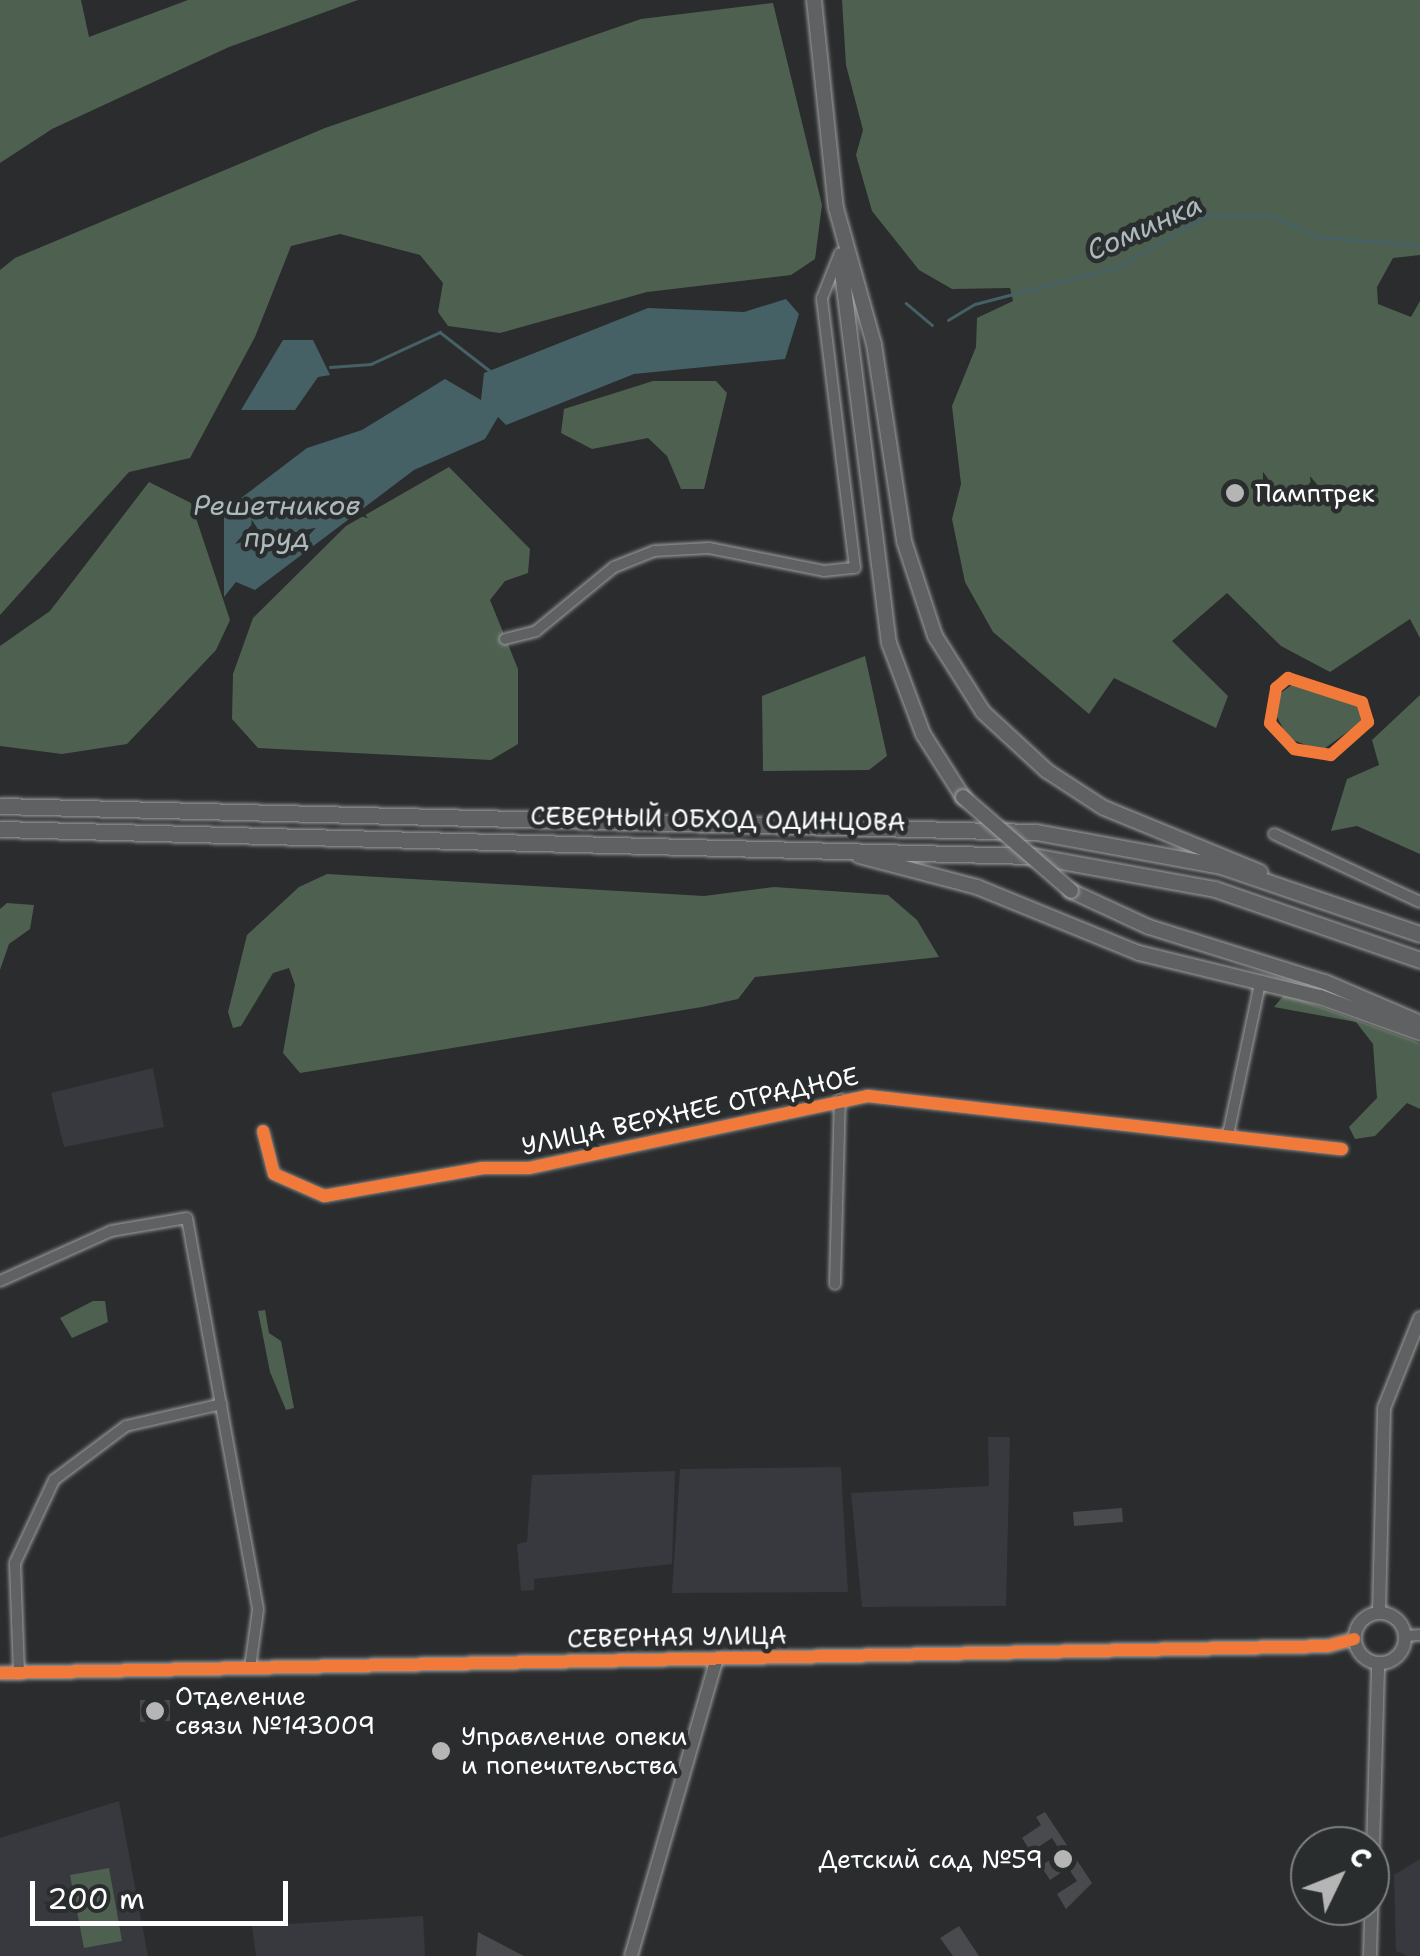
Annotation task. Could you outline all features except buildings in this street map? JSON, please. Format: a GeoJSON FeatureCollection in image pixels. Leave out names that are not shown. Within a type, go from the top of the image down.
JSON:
{"type":"FeatureCollection","features":[{"type":"Feature","properties":{"kind":"highway","name":"СЕВЕРНЫЙ ОБХОД ОДИНЦОВА"},"geometry":{"type":"LineString","coordinates":[[0,806],[997,829],[1148,849],[1294,887],[1420,934]]}},
{"type":"Feature","properties":{"kind":"highway","name":"СЕВЕРНЫЙ ОБХОД ОДИНЦОВА"},"geometry":{"type":"LineString","coordinates":[[0,830],[996,852],[1107,866],[1249,898],[1420,960]]}},
{"type":"Feature","properties":{"kind":"main road"},"geometry":{"type":"LineString","coordinates":[[814,0],[840,253],[890,643],[924,734],[963,798],[1071,892],[1420,1024]]}},
{"type":"Feature","properties":{"kind":"main road"},"geometry":{"type":"LineString","coordinates":[[836,208],[876,352],[897,508],[929,624],[992,723],[1066,784],[1104,808],[1294,887]]}},
{"type":"Feature","properties":{"kind":"main road"},"geometry":{"type":"LineString","coordinates":[[748,844],[914,868],[1140,952],[1260,983],[1420,1032]]}},
{"type":"Feature","properties":{"kind":"street"},"geometry":{"type":"LineString","coordinates":[[505,639],[536,631],[614,567],[654,551],[709,548],[824,571],[855,568],[822,298],[840,253]]}},
{"type":"Feature","properties":{"kind":"street"},"geometry":{"type":"LineString","coordinates":[[1274,834],[1420,902]]}},
{"type":"Feature","properties":{"kind":"street"},"geometry":{"type":"LineString","coordinates":[[1228,1134],[1260,983]]}},
{"type":"Feature","properties":{"kind":"street","name":"УЛИЦА ВЕРХНЕЕ ОТРАДНОЕ"},"geometry":{"type":"LineString","coordinates":[[263,1132],[274,1174],[324,1196],[482,1168],[529,1168],[840,1099],[895,1096],[1342,1149]]}},
{"type":"Feature","properties":{"kind":"street"},"geometry":{"type":"LineString","coordinates":[[834,1284],[840,1099]]}},
{"type":"Feature","properties":{"kind":"street"},"geometry":{"type":"LineString","coordinates":[[0,1282],[101,1235],[186,1218],[258,1610],[250,1668]]}},
{"type":"Feature","properties":{"kind":"street"},"geometry":{"type":"LineString","coordinates":[[1378,1613],[1384,1408],[1420,1318]]}},
{"type":"Feature","properties":{"kind":"street"},"geometry":{"type":"LineString","coordinates":[[19,1672],[16,1563],[54,1480],[126,1426],[222,1404]]}},
{"type":"Feature","properties":{"kind":"street"},"geometry":{"type":"LineString","coordinates":[[1378,1613],[1393,1617],[1405,1636],[1398,1656],[1378,1664],[1364,1658],[1354,1639],[1358,1624],[1378,1613]]}},
{"type":"Feature","properties":{"kind":"street"},"geometry":{"type":"LineString","coordinates":[[1405,1636],[1420,1636]]}},
{"type":"Feature","properties":{"kind":"street","name":"СЕВЕРНАЯ УЛИЦА"},"geometry":{"type":"LineString","coordinates":[[0,1673],[1328,1646],[1354,1639]]}},
{"type":"Feature","properties":{"kind":"street"},"geometry":{"type":"LineString","coordinates":[[632,1956],[718,1659]]}},
{"type":"Feature","properties":{"kind":"street"},"geometry":{"type":"LineString","coordinates":[[1370,1956],[1378,1664]]}},
{"type":"Feature","properties":{"kind":"shaded area"},"geometry":{"type":"Polygon","coordinates":[[[153,1068],[164,1127],[64,1147],[51,1093],[153,1068]]]}},
{"type":"Feature","properties":{"kind":"shaded area"},"geometry":{"type":"Polygon","coordinates":[[[988,1437],[1010,1437],[1006,1606],[862,1607],[851,1493],[989,1486],[988,1437]]]}},
{"type":"Feature","properties":{"kind":"shaded area"},"geometry":{"type":"Polygon","coordinates":[[[841,1467],[848,1592],[672,1593],[680,1469],[841,1467]]]}},
{"type":"Feature","properties":{"kind":"shaded area"},"geometry":{"type":"Polygon","coordinates":[[[675,1471],[672,1564],[534,1579],[534,1590],[521,1591],[517,1544],[527,1542],[532,1475],[675,1471]]]}},
{"type":"Feature","properties":{"kind":"shaded area"},"geometry":{"type":"Polygon","coordinates":[[[119,1801],[148,1956],[0,1956],[0,1838],[119,1801]]]}},
{"type":"Feature","properties":{"kind":"shaded area"},"geometry":{"type":"Polygon","coordinates":[[[1420,1859],[1420,1956],[1407,1956],[1396,1951],[1394,1875],[1420,1859]]]}},
{"type":"Feature","properties":{"kind":"shaded area"},"geometry":{"type":"Polygon","coordinates":[[[423,1916],[425,1956],[256,1956],[252,1926],[423,1916]]]}},
{"type":"Feature","properties":{"kind":"green space"},"geometry":{"type":"Polygon","coordinates":[[[0,0],[81,0],[89,37],[188,0],[358,0],[229,47],[52,129],[0,163],[0,0]]]}},
{"type":"Feature","properties":{"kind":"green space"},"geometry":{"type":"Polygon","coordinates":[[[842,0],[1420,0],[1420,255],[1393,258],[1377,287],[1378,304],[1411,317],[1420,301],[1420,638],[1410,619],[1330,672],[1281,646],[1227,593],[1172,641],[1228,696],[1216,728],[1114,678],[1089,714],[993,632],[965,582],[952,519],[961,484],[952,406],[976,347],[977,318],[1013,301],[1010,288],[952,289],[919,270],[872,211],[856,155],[863,130],[846,65],[842,0]]]}},
{"type":"Feature","properties":{"kind":"green space"},"geometry":{"type":"Polygon","coordinates":[[[773,3],[822,205],[815,259],[791,275],[647,292],[500,333],[448,326],[438,312],[443,283],[420,255],[340,234],[291,246],[255,337],[190,458],[129,472],[0,615],[0,270],[15,258],[325,128],[641,19],[773,3]]]}},
{"type":"Feature","properties":{"kind":"green space"},"geometry":{"type":"Polygon","coordinates":[[[653,381],[716,381],[727,393],[704,489],[681,489],[667,456],[648,438],[592,449],[561,433],[564,409],[653,381]]]}},
{"type":"Feature","properties":{"kind":"green space"},"geometry":{"type":"Polygon","coordinates":[[[449,467],[530,549],[528,573],[505,581],[490,600],[518,669],[518,744],[491,760],[258,748],[232,719],[233,674],[253,618],[346,526],[449,467]]]}},
{"type":"Feature","properties":{"kind":"green space"},"geometry":{"type":"Polygon","coordinates":[[[149,482],[191,503],[230,620],[216,650],[127,744],[62,754],[0,746],[0,646],[50,611],[149,482]]]}},
{"type":"Feature","properties":{"kind":"green space"},"geometry":{"type":"Polygon","coordinates":[[[865,656],[887,756],[869,770],[763,771],[762,696],[865,656]]]}},
{"type":"Feature","properties":{"kind":"green space"},"geometry":{"type":"Polygon","coordinates":[[[1293,684],[1358,706],[1364,720],[1321,751],[1288,738],[1275,713],[1278,695],[1293,684]]]}},
{"type":"Feature","properties":{"kind":"green space"},"geometry":{"type":"Polygon","coordinates":[[[1420,695],[1420,854],[1357,826],[1331,831],[1347,779],[1379,765],[1372,740],[1420,695]]]}},
{"type":"Feature","properties":{"kind":"green space"},"geometry":{"type":"Polygon","coordinates":[[[327,874],[704,896],[774,887],[888,895],[917,920],[939,957],[755,977],[738,999],[702,1007],[300,1073],[283,1053],[295,985],[289,968],[273,973],[241,1026],[233,1028],[228,1012],[247,935],[299,887],[327,874]]]}},
{"type":"Feature","properties":{"kind":"green space"},"geometry":{"type":"Polygon","coordinates":[[[7,903],[34,905],[30,929],[9,944],[0,970],[0,909],[7,903]]]}},
{"type":"Feature","properties":{"kind":"green space"},"geometry":{"type":"Polygon","coordinates":[[[1285,994],[1420,1043],[1420,1109],[1407,1103],[1375,1136],[1355,1139],[1349,1127],[1377,1098],[1373,1044],[1356,1022],[1274,1007],[1285,994]]]}},
{"type":"Feature","properties":{"kind":"green space"},"geometry":{"type":"Polygon","coordinates":[[[93,1301],[105,1301],[108,1322],[72,1338],[60,1318],[93,1301]]]}},
{"type":"Feature","properties":{"kind":"green space"},"geometry":{"type":"Polygon","coordinates":[[[265,1310],[269,1333],[281,1341],[294,1408],[286,1410],[270,1372],[258,1311],[265,1310]]]}},
{"type":"Feature","properties":{"kind":"green space"},"geometry":{"type":"Polygon","coordinates":[[[109,1868],[122,1941],[84,1948],[70,1875],[109,1868]]]}},
{"type":"Feature","properties":{"kind":"water","name":"Решетников пруд"},"geometry":{"type":"Polygon","coordinates":[[[786,299],[799,314],[785,359],[634,374],[506,425],[498,417],[485,439],[414,470],[255,590],[236,582],[224,597],[224,511],[307,448],[362,430],[445,379],[481,400],[484,373],[648,308],[744,312],[786,299]]]}},
{"type":"Feature","properties":{"kind":"water"},"geometry":{"type":"Polygon","coordinates":[[[283,340],[313,340],[330,375],[318,377],[295,410],[241,410],[283,340]]]}},
{"type":"Feature","properties":{"kind":"waterway","name":"Соминка"},"geometry":{"type":"LineString","coordinates":[[948,320],[975,304],[1117,267],[1208,215],[1272,216],[1319,237],[1420,245]]}},
{"type":"Feature","properties":{"kind":"waterway","name":"Соминка"},"geometry":{"type":"LineString","coordinates":[[906,303],[932,325]]}},
{"type":"Feature","properties":{"kind":"waterway"},"geometry":{"type":"LineString","coordinates":[[330,367],[371,364],[440,332],[489,370]]}},
{"type":"Feature","properties":{"kind":"cycle path"},"geometry":{"type":"LineString","coordinates":[[1288,678],[1362,702],[1368,722],[1331,755],[1294,749],[1270,723],[1276,688],[1288,678]]}},
{"type":"Feature","properties":{"kind":"cycle path"},"geometry":{"type":"LineString","coordinates":[[263,1131],[274,1174],[324,1196],[482,1168],[529,1168],[868,1096],[1342,1149]]}},
{"type":"Feature","properties":{"kind":"cycle path"},"geometry":{"type":"LineString","coordinates":[[0,1673],[1328,1646],[1354,1639]]}},
{"type":"Feature","properties":{"kind":"place","name":"Памптрек"},"geometry":{"type":"Point","coordinates":[1235,493]}},
{"type":"Feature","properties":{"kind":"place","name":"Отделение связи №143009"},"geometry":{"type":"Point","coordinates":[155,1711]}},
{"type":"Feature","properties":{"kind":"place","name":"Управление опеки и попечительства"},"geometry":{"type":"Point","coordinates":[441,1751]}},
{"type":"Feature","properties":{"kind":"place","name":"Детский сад №59"},"geometry":{"type":"Point","coordinates":[1063,1859]}}]}
